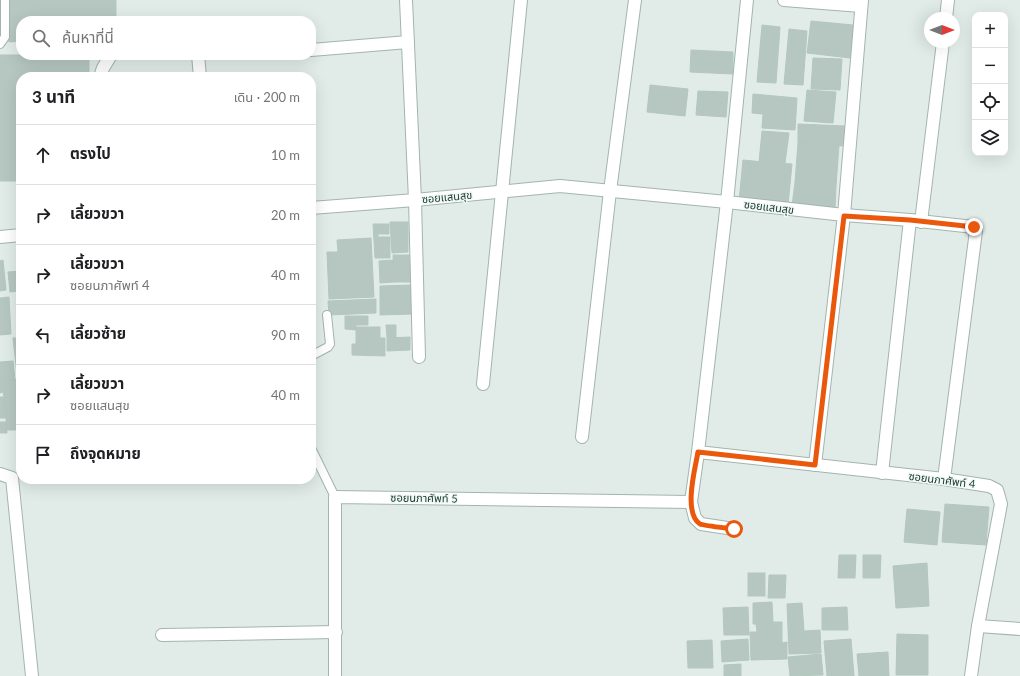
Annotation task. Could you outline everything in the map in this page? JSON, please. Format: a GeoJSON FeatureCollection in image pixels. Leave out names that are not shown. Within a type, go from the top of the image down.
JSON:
{"type":"FeatureCollection","features":[{"type":"Feature","properties":{"kind":"street"},"geometry":{"type":"LineString","coordinates":[[406,0],[415,200],[419,357]]}},
{"type":"Feature","properties":{"kind":"street"},"geometry":{"type":"LineString","coordinates":[[483,384],[521,0]]}},
{"type":"Feature","properties":{"kind":"street"},"geometry":{"type":"LineString","coordinates":[[582,437],[610,191],[636,0]]}},
{"type":"Feature","properties":{"kind":"street"},"geometry":{"type":"LineString","coordinates":[[734,529],[701,524],[694,518],[691,502],[727,202],[747,0]]}},
{"type":"Feature","properties":{"kind":"street"},"geometry":{"type":"LineString","coordinates":[[784,0],[861,3],[844,216],[815,465]]}},
{"type":"Feature","properties":{"kind":"street"},"geometry":{"type":"LineString","coordinates":[[947,12],[948,0]]}},
{"type":"Feature","properties":{"kind":"street"},"geometry":{"type":"LineString","coordinates":[[316,50],[408,42]]}},
{"type":"Feature","properties":{"kind":"street"},"geometry":{"type":"LineString","coordinates":[[882,472],[916,221],[942,48]]}},
{"type":"Feature","properties":{"kind":"street"},"geometry":{"type":"LineString","coordinates":[[102,72],[108,60]]}},
{"type":"Feature","properties":{"kind":"street"},"geometry":{"type":"LineString","coordinates":[[198,60],[200,72]]}},
{"type":"Feature","properties":{"kind":"street","name":"ซอยแสนสุข"},"geometry":{"type":"LineString","coordinates":[[316,208],[560,186],[727,202],[844,216],[972,227],[976,229],[976,231],[944,479]]}},
{"type":"Feature","properties":{"kind":"street"},"geometry":{"type":"LineString","coordinates":[[0,236],[16,235]]}},
{"type":"Feature","properties":{"kind":"street","name":"ซอยนภาศัพท์ 4"},"geometry":{"type":"LineString","coordinates":[[698,452],[944,479],[989,486],[997,490],[1001,504],[978,626],[971,676]]}},
{"type":"Feature","properties":{"kind":"street"},"geometry":{"type":"LineString","coordinates":[[0,474],[16,478]]}},
{"type":"Feature","properties":{"kind":"street"},"geometry":{"type":"LineString","coordinates":[[16,484],[32,676]]}},
{"type":"Feature","properties":{"kind":"street"},"geometry":{"type":"LineString","coordinates":[[335,497],[335,676]]}},
{"type":"Feature","properties":{"kind":"street","name":"ซอยนภาศัพท์ 5"},"geometry":{"type":"LineString","coordinates":[[335,497],[691,502]]}},
{"type":"Feature","properties":{"kind":"street"},"geometry":{"type":"LineString","coordinates":[[978,626],[1020,629]]}},
{"type":"Feature","properties":{"kind":"street"},"geometry":{"type":"LineString","coordinates":[[162,636],[336,632]]}},
{"type":"Feature","properties":{"kind":"lane"},"geometry":{"type":"LineString","coordinates":[[0,44],[5,37],[6,0]]}},
{"type":"Feature","properties":{"kind":"lane"},"geometry":{"type":"LineString","coordinates":[[316,353],[328,347],[330,344],[327,315]]}},
{"type":"Feature","properties":{"kind":"lane"},"geometry":{"type":"LineString","coordinates":[[316,458],[335,497]]}},
{"type":"Feature","properties":{"kind":"building"},"geometry":{"type":"Polygon","coordinates":[[[9,0],[116,0],[116,16],[16,16],[16,41],[9,42],[9,0]]]}},
{"type":"Feature","properties":{"kind":"building"},"geometry":{"type":"Polygon","coordinates":[[[811,21],[853,25],[850,58],[807,53],[811,21]]]}},
{"type":"Feature","properties":{"kind":"building"},"geometry":{"type":"Polygon","coordinates":[[[762,25],[780,27],[776,83],[757,82],[762,25]]]}},
{"type":"Feature","properties":{"kind":"building"},"geometry":{"type":"Polygon","coordinates":[[[789,29],[807,31],[803,85],[784,84],[789,29]]]}},
{"type":"Feature","properties":{"kind":"building"},"geometry":{"type":"Polygon","coordinates":[[[691,50],[733,52],[733,74],[690,72],[691,50]]]}},
{"type":"Feature","properties":{"kind":"building"},"geometry":{"type":"Polygon","coordinates":[[[0,55],[16,55],[16,60],[89,60],[89,72],[16,72],[16,181],[0,181],[0,55]]]}},
{"type":"Feature","properties":{"kind":"building"},"geometry":{"type":"Polygon","coordinates":[[[813,58],[842,59],[840,90],[811,89],[813,58]]]}},
{"type":"Feature","properties":{"kind":"building"},"geometry":{"type":"Polygon","coordinates":[[[650,85],[688,89],[685,116],[647,112],[650,85]]]}},
{"type":"Feature","properties":{"kind":"building"},"geometry":{"type":"Polygon","coordinates":[[[807,90],[836,92],[833,123],[804,121],[807,90]]]}},
{"type":"Feature","properties":{"kind":"building"},"geometry":{"type":"Polygon","coordinates":[[[698,91],[728,92],[726,117],[696,115],[698,91]]]}},
{"type":"Feature","properties":{"kind":"building"},"geometry":{"type":"Polygon","coordinates":[[[753,94],[797,98],[795,130],[762,128],[763,114],[752,113],[753,94]]]}},
{"type":"Feature","properties":{"kind":"building"},"geometry":{"type":"Polygon","coordinates":[[[798,124],[845,126],[844,146],[798,143],[798,124]]]}},
{"type":"Feature","properties":{"kind":"building"},"geometry":{"type":"Polygon","coordinates":[[[762,131],[789,133],[785,163],[759,162],[762,131]]]}},
{"type":"Feature","properties":{"kind":"building"},"geometry":{"type":"Polygon","coordinates":[[[798,143],[839,145],[836,186],[827,185],[828,179],[805,177],[804,182],[795,182],[798,143]]]}},
{"type":"Feature","properties":{"kind":"building"},"geometry":{"type":"Polygon","coordinates":[[[743,160],[764,162],[761,203],[739,201],[743,160]]]}},
{"type":"Feature","properties":{"kind":"building"},"geometry":{"type":"Polygon","coordinates":[[[764,162],[792,164],[788,205],[761,203],[764,162]]]}},
{"type":"Feature","properties":{"kind":"building"},"geometry":{"type":"Polygon","coordinates":[[[805,177],[828,179],[827,185],[836,186],[835,209],[792,206],[795,182],[804,182],[805,177]]]}},
{"type":"Feature","properties":{"kind":"building"},"geometry":{"type":"Polygon","coordinates":[[[390,222],[408,222],[408,237],[391,237],[390,222]]]}},
{"type":"Feature","properties":{"kind":"building"},"geometry":{"type":"Polygon","coordinates":[[[373,224],[389,224],[389,234],[378,234],[378,237],[390,237],[390,258],[375,258],[373,224]]]}},
{"type":"Feature","properties":{"kind":"building"},"geometry":{"type":"Polygon","coordinates":[[[391,237],[408,237],[408,252],[392,253],[391,237]]]}},
{"type":"Feature","properties":{"kind":"building"},"geometry":{"type":"Polygon","coordinates":[[[371,238],[374,297],[329,299],[327,252],[338,252],[337,240],[371,238]]]}},
{"type":"Feature","properties":{"kind":"building"},"geometry":{"type":"Polygon","coordinates":[[[393,255],[409,255],[410,282],[394,282],[393,255]]]}},
{"type":"Feature","properties":{"kind":"building"},"geometry":{"type":"Polygon","coordinates":[[[3,260],[6,290],[0,291],[0,261],[3,260]]]}},
{"type":"Feature","properties":{"kind":"building"},"geometry":{"type":"Polygon","coordinates":[[[393,260],[394,282],[380,283],[379,261],[393,260]]]}},
{"type":"Feature","properties":{"kind":"building"},"geometry":{"type":"Polygon","coordinates":[[[16,271],[16,291],[10,292],[8,272],[16,271]]]}},
{"type":"Feature","properties":{"kind":"building"},"geometry":{"type":"Polygon","coordinates":[[[412,285],[413,314],[380,315],[380,286],[412,285]]]}},
{"type":"Feature","properties":{"kind":"building"},"geometry":{"type":"Polygon","coordinates":[[[9,297],[11,334],[0,335],[0,298],[9,297]]]}},
{"type":"Feature","properties":{"kind":"building"},"geometry":{"type":"Polygon","coordinates":[[[376,299],[376,313],[329,315],[328,301],[376,299]]]}},
{"type":"Feature","properties":{"kind":"building"},"geometry":{"type":"Polygon","coordinates":[[[345,316],[368,316],[368,325],[356,325],[356,330],[345,329],[345,316]]]}},
{"type":"Feature","properties":{"kind":"building"},"geometry":{"type":"Polygon","coordinates":[[[386,325],[396,325],[396,338],[387,338],[386,325]]]}},
{"type":"Feature","properties":{"kind":"building"},"geometry":{"type":"Polygon","coordinates":[[[356,327],[380,327],[380,338],[385,338],[385,356],[352,355],[352,344],[356,344],[356,327]]]}},
{"type":"Feature","properties":{"kind":"building"},"geometry":{"type":"Polygon","coordinates":[[[410,337],[410,350],[387,351],[387,338],[410,337]]]}},
{"type":"Feature","properties":{"kind":"building"},"geometry":{"type":"Polygon","coordinates":[[[13,338],[16,338],[16,365],[13,338]]]}},
{"type":"Feature","properties":{"kind":"building"},"geometry":{"type":"Polygon","coordinates":[[[13,361],[15,380],[1,381],[3,392],[0,393],[0,362],[13,361]]]}},
{"type":"Feature","properties":{"kind":"building"},"geometry":{"type":"Polygon","coordinates":[[[16,380],[16,430],[7,430],[1,381],[16,380]]]}},
{"type":"Feature","properties":{"kind":"building"},"geometry":{"type":"Polygon","coordinates":[[[0,397],[4,397],[6,418],[0,418],[0,397]]]}},
{"type":"Feature","properties":{"kind":"building"},"geometry":{"type":"Polygon","coordinates":[[[0,422],[6,422],[7,433],[0,433],[0,422]]]}},
{"type":"Feature","properties":{"kind":"building"},"geometry":{"type":"Polygon","coordinates":[[[945,504],[989,507],[986,545],[942,542],[945,504]]]}},
{"type":"Feature","properties":{"kind":"building"},"geometry":{"type":"Polygon","coordinates":[[[907,509],[940,512],[937,545],[904,542],[907,509]]]}},
{"type":"Feature","properties":{"kind":"building"},"geometry":{"type":"Polygon","coordinates":[[[839,555],[856,555],[855,578],[838,578],[839,555]]]}},
{"type":"Feature","properties":{"kind":"building"},"geometry":{"type":"Polygon","coordinates":[[[863,555],[881,555],[880,578],[863,578],[863,555]]]}},
{"type":"Feature","properties":{"kind":"building"},"geometry":{"type":"Polygon","coordinates":[[[927,563],[929,606],[896,608],[893,566],[927,563]]]}},
{"type":"Feature","properties":{"kind":"building"},"geometry":{"type":"Polygon","coordinates":[[[748,573],[765,573],[765,596],[748,596],[748,573]]]}},
{"type":"Feature","properties":{"kind":"building"},"geometry":{"type":"Polygon","coordinates":[[[769,575],[786,575],[785,598],[768,598],[769,575]]]}},
{"type":"Feature","properties":{"kind":"building"},"geometry":{"type":"Polygon","coordinates":[[[772,602],[773,622],[782,622],[782,643],[787,642],[787,659],[751,660],[750,632],[757,632],[756,624],[753,624],[753,603],[772,602]]]}},
{"type":"Feature","properties":{"kind":"building"},"geometry":{"type":"Polygon","coordinates":[[[802,603],[804,631],[820,630],[821,653],[789,654],[787,604],[802,603]]]}},
{"type":"Feature","properties":{"kind":"building"},"geometry":{"type":"Polygon","coordinates":[[[748,607],[749,635],[724,635],[723,608],[748,607]]]}},
{"type":"Feature","properties":{"kind":"building"},"geometry":{"type":"Polygon","coordinates":[[[847,607],[848,630],[822,630],[822,608],[847,607]]]}},
{"type":"Feature","properties":{"kind":"building"},"geometry":{"type":"Polygon","coordinates":[[[897,634],[928,635],[928,675],[896,675],[897,634]]]}},
{"type":"Feature","properties":{"kind":"building"},"geometry":{"type":"Polygon","coordinates":[[[748,639],[749,660],[722,662],[721,641],[748,639]]]}},
{"type":"Feature","properties":{"kind":"building"},"geometry":{"type":"Polygon","coordinates":[[[851,639],[854,676],[827,676],[824,641],[851,639]]]}},
{"type":"Feature","properties":{"kind":"building"},"geometry":{"type":"Polygon","coordinates":[[[712,640],[713,668],[688,668],[687,641],[712,640]]]}},
{"type":"Feature","properties":{"kind":"building"},"geometry":{"type":"Polygon","coordinates":[[[888,652],[889,676],[859,676],[857,654],[888,652]]]}},
{"type":"Feature","properties":{"kind":"building"},"geometry":{"type":"Polygon","coordinates":[[[821,654],[823,675],[790,676],[788,657],[821,654]]]}},
{"type":"Feature","properties":{"kind":"building"},"geometry":{"type":"Polygon","coordinates":[[[741,664],[741,676],[724,676],[724,665],[741,664]]]}},
{"type":"Feature","properties":{"kind":"route"},"geometry":{"type":"LineString","coordinates":[[734,529],[701,524],[694,518],[691,502],[698,452],[815,465],[844,216],[910,220],[974,227]]}}]}
